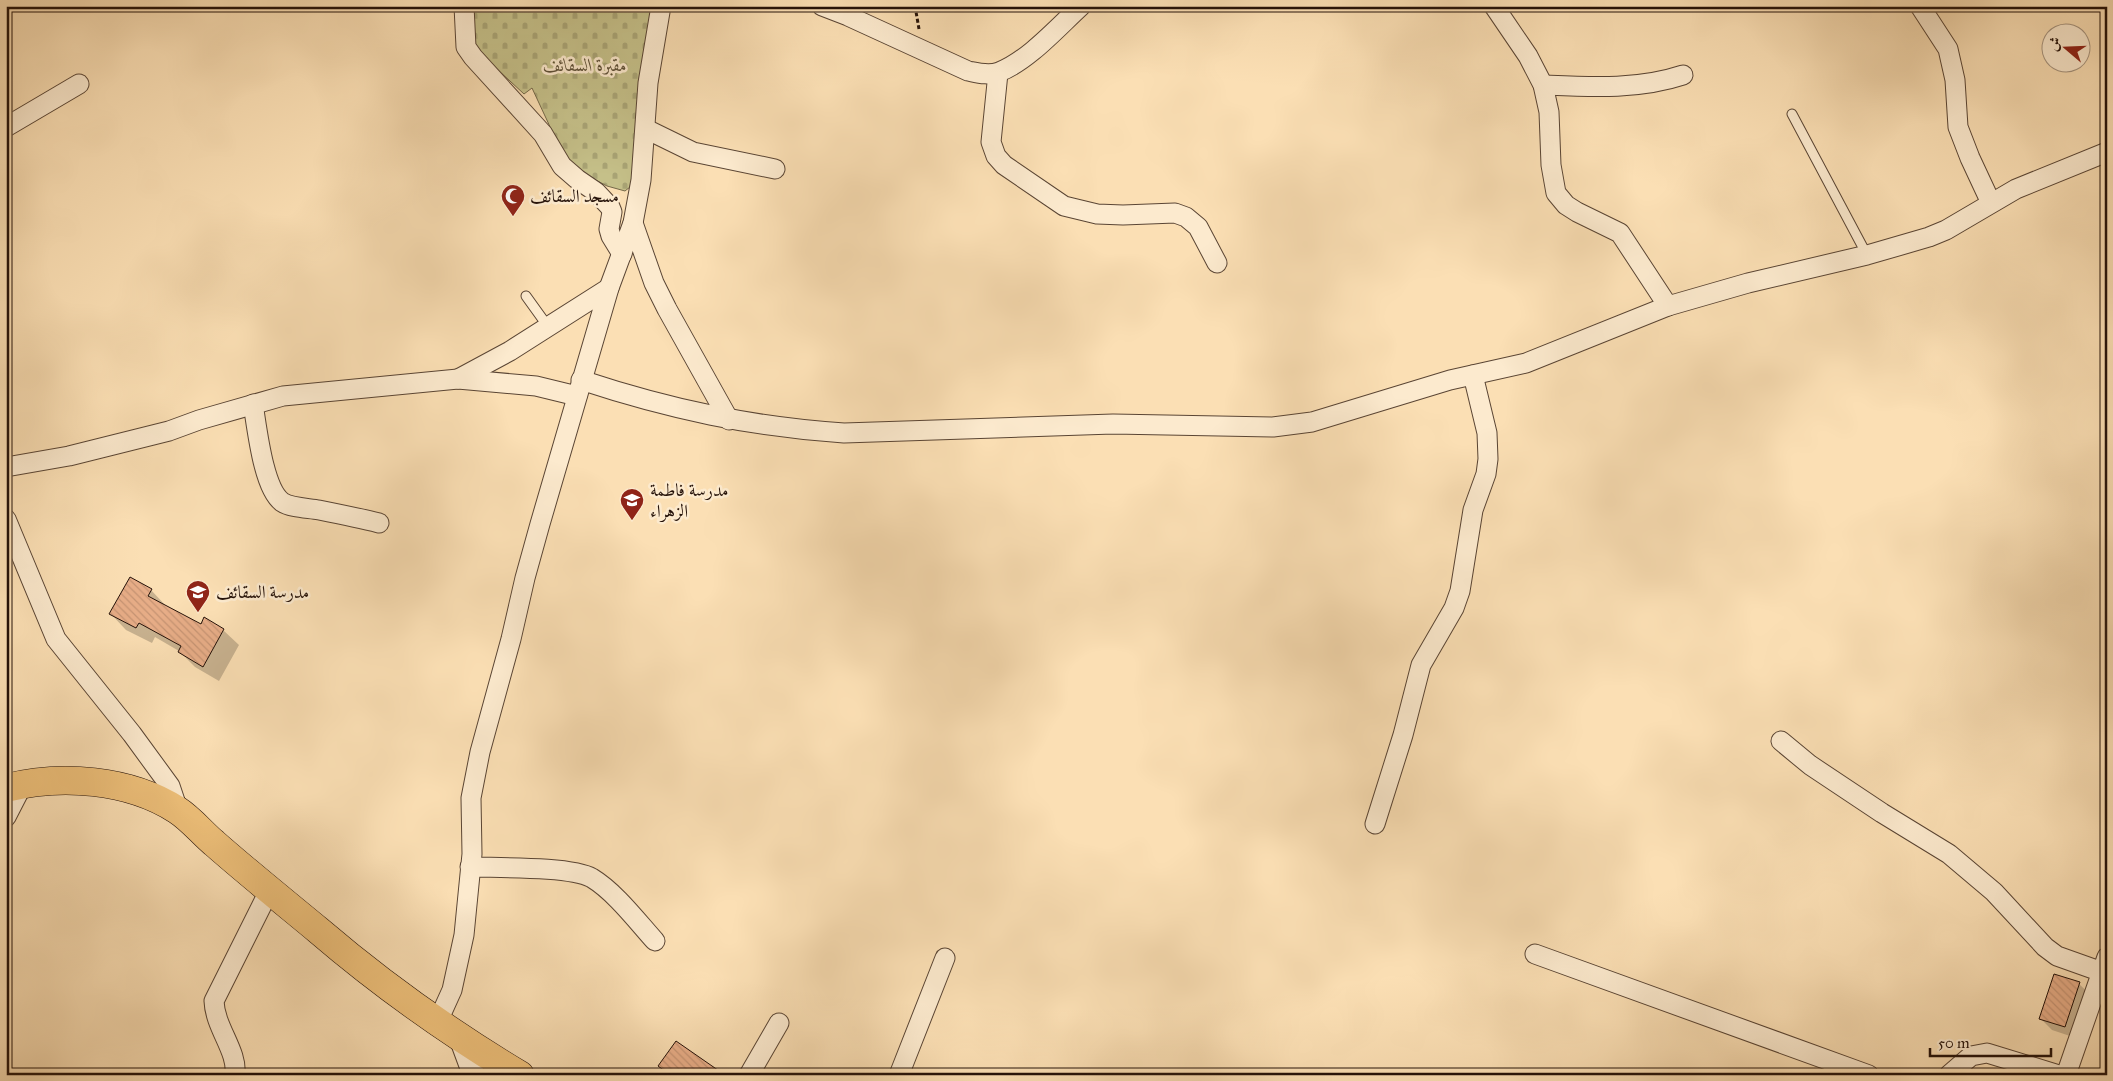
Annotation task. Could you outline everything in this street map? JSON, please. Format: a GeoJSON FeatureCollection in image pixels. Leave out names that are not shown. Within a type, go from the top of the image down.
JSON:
{"type":"FeatureCollection","features":[{"type":"Feature","properties":{"kind":"main road"},"geometry":{"type":"LineString","coordinates":[[15,786],[74,780],[106,783],[145,795],[178,810],[213,843],[319,932],[383,982],[460,1037],[520,1075]]}},
{"type":"Feature","properties":{"kind":"street"},"geometry":{"type":"LineString","coordinates":[[464,6],[466,47],[543,134],[562,166],[596,192],[610,206],[612,212],[609,229],[610,236],[622,254]]}},
{"type":"Feature","properties":{"kind":"street"},"geometry":{"type":"LineString","coordinates":[[438,1021],[452,990],[464,934],[470,867],[471,798],[480,752],[509,648],[525,578],[579,388],[610,288],[633,223],[642,180],[648,83],[661,6]]}},
{"type":"Feature","properties":{"kind":"street"},"geometry":{"type":"LineString","coordinates":[[822,6],[968,71],[984,74],[998,73],[1023,58],[1081,6]]}},
{"type":"Feature","properties":{"kind":"street"},"geometry":{"type":"LineString","coordinates":[[1494,6],[1528,56],[1544,85],[1549,112],[1551,165],[1556,193],[1566,205],[1577,212],[1620,233],[1668,306]]}},
{"type":"Feature","properties":{"kind":"street"},"geometry":{"type":"LineString","coordinates":[[1920,6],[1948,49],[1955,80],[1958,127],[1991,203]]}},
{"type":"Feature","properties":{"kind":"street"},"geometry":{"type":"LineString","coordinates":[[998,73],[991,142],[996,156],[1004,165],[1064,206],[1097,214],[1175,213],[1186,216],[1198,227],[1218,263]]}},
{"type":"Feature","properties":{"kind":"street"},"geometry":{"type":"LineString","coordinates":[[1544,85],[1612,86],[1653,84],[1683,74]]}},
{"type":"Feature","properties":{"kind":"street"},"geometry":{"type":"LineString","coordinates":[[6,127],[79,84]]}},
{"type":"Feature","properties":{"kind":"street"},"geometry":{"type":"LineString","coordinates":[[646,129],[693,152],[775,169]]}},
{"type":"Feature","properties":{"kind":"street"},"geometry":{"type":"LineString","coordinates":[[6,467],[69,456],[150,436],[283,396],[458,379],[579,388],[730,420],[801,430],[844,433],[1113,424],[1273,427],[1312,422],[1474,375],[1526,364],[1668,306],[1748,283],[1866,256],[1928,237],[1946,230],[1991,203],[2054,173],[2107,152]]}},
{"type":"Feature","properties":{"kind":"street"},"geometry":{"type":"LineString","coordinates":[[633,223],[654,283],[730,420]]}},
{"type":"Feature","properties":{"kind":"street"},"geometry":{"type":"LineString","coordinates":[[458,379],[549,328],[610,288]]}},
{"type":"Feature","properties":{"kind":"street"},"geometry":{"type":"LineString","coordinates":[[1375,824],[1403,735],[1420,665],[1447,622],[1460,592],[1469,524],[1486,474],[1488,459],[1486,433],[1474,375]]}},
{"type":"Feature","properties":{"kind":"street"},"geometry":{"type":"LineString","coordinates":[[253,404],[267,479],[274,495],[283,503],[337,513],[379,524]]}},
{"type":"Feature","properties":{"kind":"street"},"geometry":{"type":"LineString","coordinates":[[6,519],[56,638],[132,734],[170,786],[178,810]]}},
{"type":"Feature","properties":{"kind":"street"},"geometry":{"type":"LineString","coordinates":[[1781,742],[1810,765],[1882,813],[1949,854],[1994,892],[2045,947],[2057,956],[2104,964],[2066,1075]]}},
{"type":"Feature","properties":{"kind":"street"},"geometry":{"type":"LineString","coordinates":[[6,817],[15,786]]}},
{"type":"Feature","properties":{"kind":"street"},"geometry":{"type":"LineString","coordinates":[[470,867],[564,871],[582,874],[597,882],[655,941]]}},
{"type":"Feature","properties":{"kind":"street"},"geometry":{"type":"LineString","coordinates":[[235,1075],[235,1064],[214,1013],[214,1001],[270,889]]}},
{"type":"Feature","properties":{"kind":"street"},"geometry":{"type":"LineString","coordinates":[[1535,954],[1869,1075]]}},
{"type":"Feature","properties":{"kind":"street"},"geometry":{"type":"LineString","coordinates":[[898,1075],[945,958]]}},
{"type":"Feature","properties":{"kind":"street"},"geometry":{"type":"LineString","coordinates":[[749,1075],[778,1023]]}},
{"type":"Feature","properties":{"kind":"street"},"geometry":{"type":"LineString","coordinates":[[460,1037],[474,1075]]}},
{"type":"Feature","properties":{"kind":"street"},"geometry":{"type":"LineString","coordinates":[[1949,1075],[1971,1056],[1987,1053],[2059,1075]]}},
{"type":"Feature","properties":{"kind":"lane"},"geometry":{"type":"LineString","coordinates":[[1792,114],[1866,256]]}},
{"type":"Feature","properties":{"kind":"lane"},"geometry":{"type":"LineString","coordinates":[[526,296],[549,328]]}},
{"type":"Feature","properties":{"kind":"green space","name":"مقبرة السقائف"},"geometry":{"type":"Polygon","coordinates":[[[469,6],[653,6],[635,168],[630,187],[625,191],[607,186],[586,175],[565,159],[532,88],[524,94],[470,44],[469,6]]]}},
{"type":"Feature","properties":{"kind":"building"},"geometry":{"type":"Polygon","coordinates":[[[130,577],[152,589],[148,596],[201,624],[204,617],[224,629],[203,667],[178,652],[181,646],[139,623],[136,628],[109,614],[130,577]]]}},
{"type":"Feature","properties":{"kind":"building"},"geometry":{"type":"Polygon","coordinates":[[[2054,974],[2080,982],[2065,1027],[2039,1019],[2054,974]]]}},
{"type":"Feature","properties":{"kind":"building"},"geometry":{"type":"Polygon","coordinates":[[[676,1041],[725,1075],[670,1075],[658,1066],[676,1041]]]}},
{"type":"Feature","properties":{"kind":"place","name":"مسجد السقائف"},"geometry":{"type":"Point","coordinates":[513,217]}},
{"type":"Feature","properties":{"kind":"place","name":"مدرسة فاطمة الزهراء"},"geometry":{"type":"Point","coordinates":[632,521]}},
{"type":"Feature","properties":{"kind":"place","name":"مدرسة السقائف"},"geometry":{"type":"Point","coordinates":[198,613]}}]}
